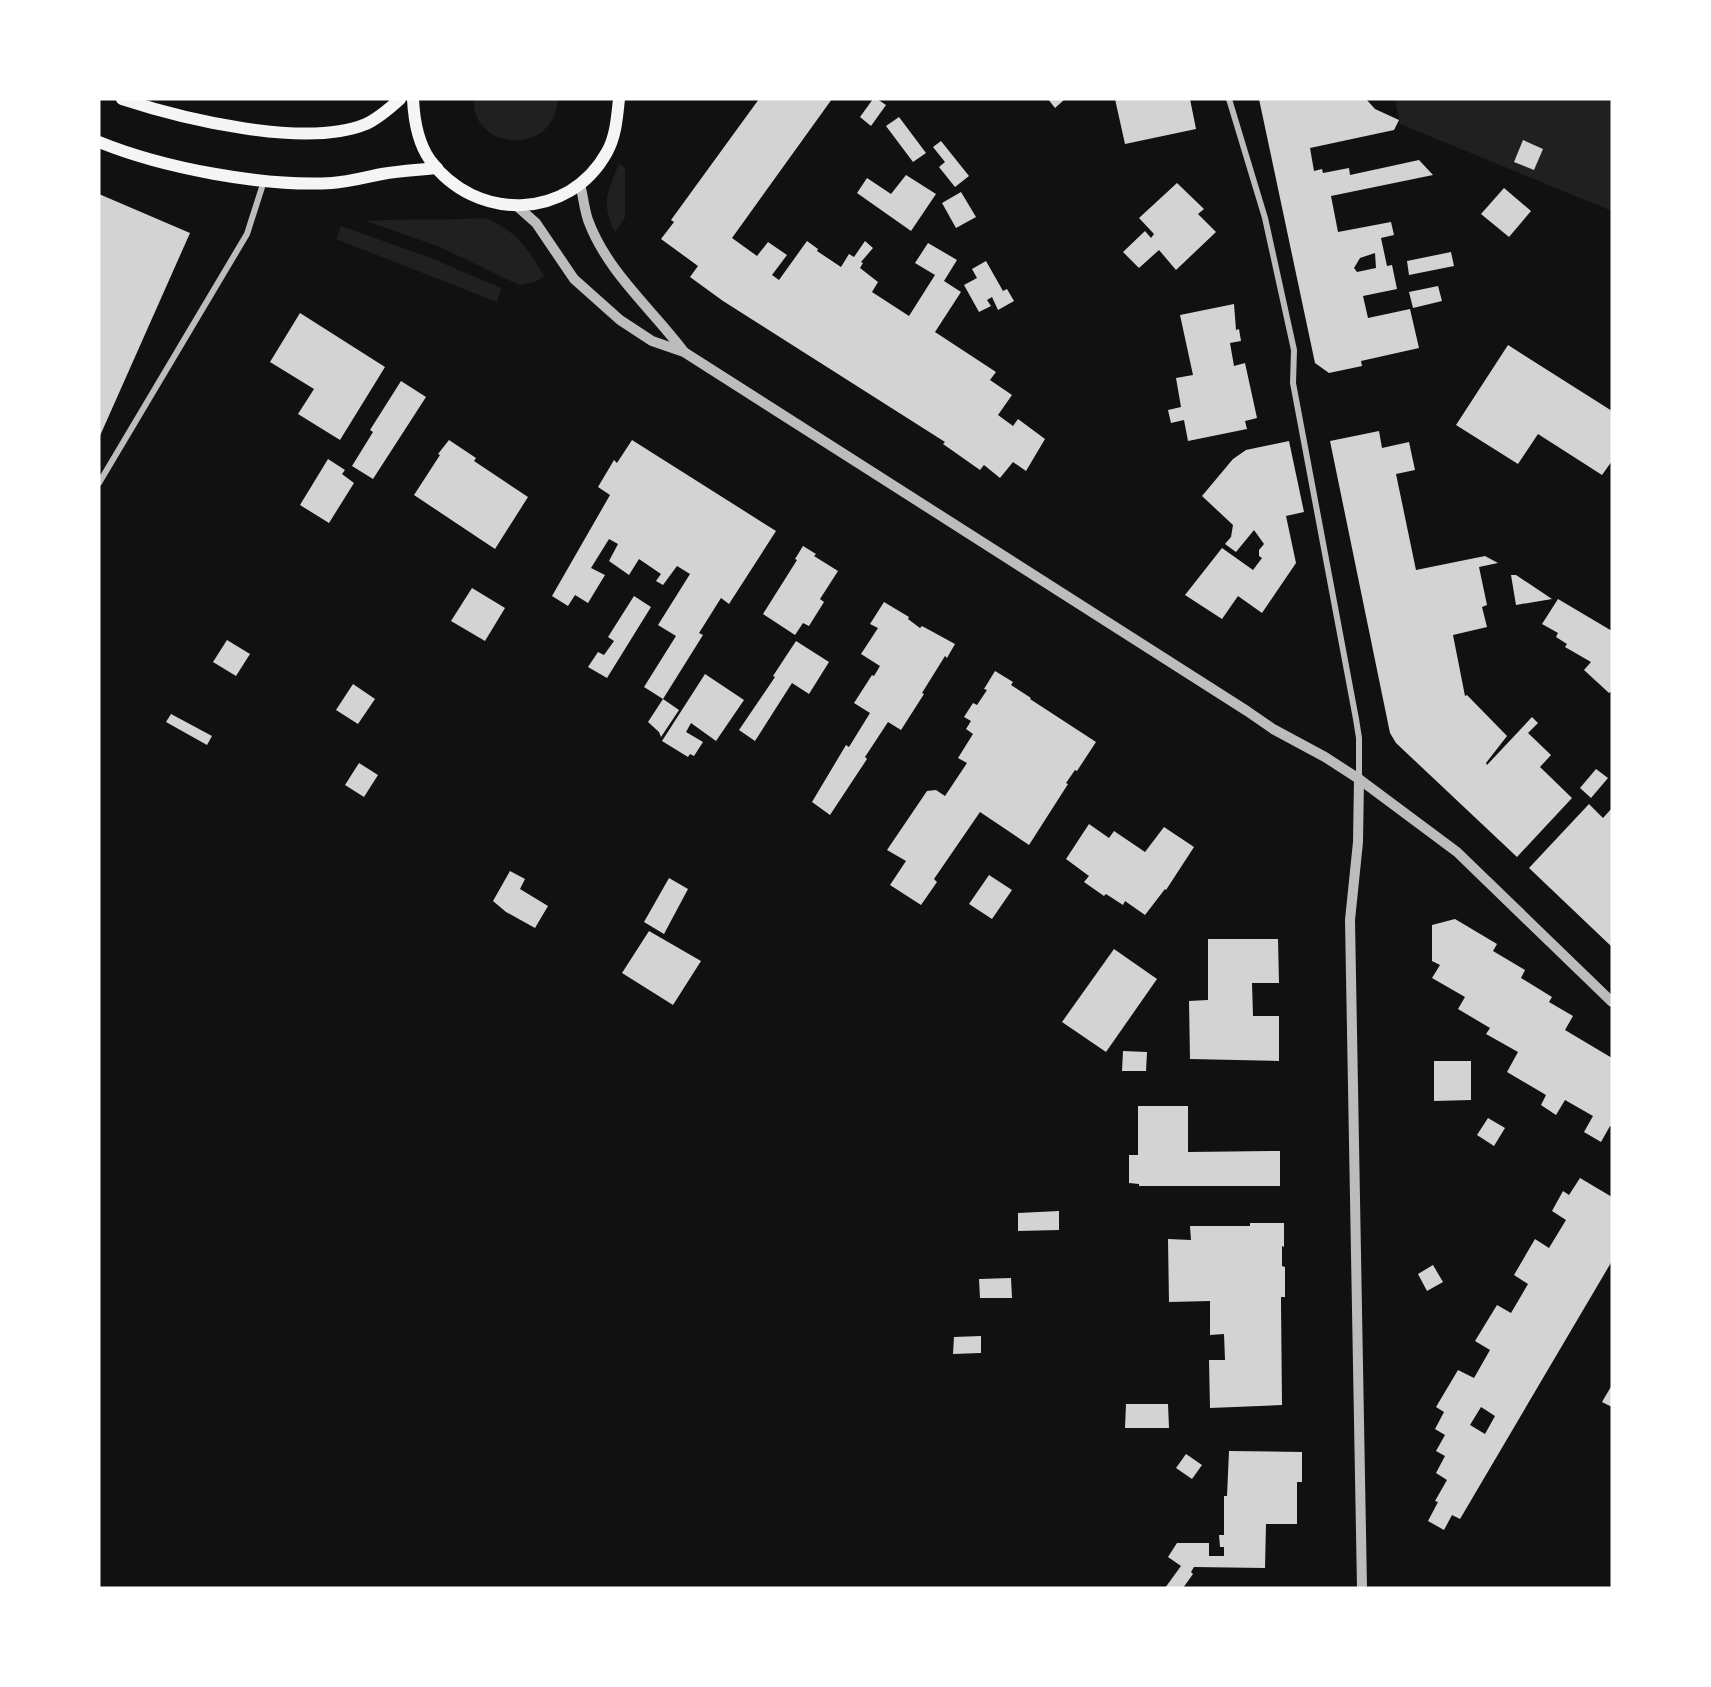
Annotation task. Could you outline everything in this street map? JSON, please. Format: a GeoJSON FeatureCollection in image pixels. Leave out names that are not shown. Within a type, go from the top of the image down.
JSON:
{"type":"FeatureCollection","features":[{"type":"Feature","properties":{"kind":"main road"},"geometry":{"type":"LineString","coordinates":[[122,99],[164,113],[229,125],[272,132],[326,133],[367,123],[400,99]]}},
{"type":"Feature","properties":{"kind":"main road"},"geometry":{"type":"LineString","coordinates":[[413,99],[416,130],[429,158],[449,182],[475,198],[518,207],[545,202],[570,191],[591,174],[607,152],[617,126],[619,99]]}},
{"type":"Feature","properties":{"kind":"main road"},"geometry":{"type":"LineString","coordinates":[[99,142],[186,168],[264,181],[333,183],[386,173],[437,168]]}},
{"type":"Feature","properties":{"kind":"street"},"geometry":{"type":"LineString","coordinates":[[1229,99],[1265,218],[1294,350],[1293,383],[1359,738],[1358,842],[1350,920],[1362,1588]]}},
{"type":"Feature","properties":{"kind":"street"},"geometry":{"type":"LineString","coordinates":[[99,483],[247,234],[264,181]]}},
{"type":"Feature","properties":{"kind":"street"},"geometry":{"type":"LineString","coordinates":[[580,183],[588,219],[608,258],[638,300],[664,325],[684,352]]}},
{"type":"Feature","properties":{"kind":"street"},"geometry":{"type":"LineString","coordinates":[[518,207],[536,223],[574,279],[620,320],[652,341],[684,352],[1273,729],[1325,757],[1359,779],[1457,852],[1612,1002]]}},
{"type":"Feature","properties":{"kind":"shaded area"},"geometry":{"type":"Polygon","coordinates":[[[474,99],[558,99],[553,119],[542,132],[528,139],[513,140],[498,137],[485,128],[476,116],[474,99]]]}},
{"type":"Feature","properties":{"kind":"shaded area"},"geometry":{"type":"Polygon","coordinates":[[[1395,99],[1612,99],[1612,211],[1400,124],[1395,99]]]}},
{"type":"Feature","properties":{"kind":"shaded area"},"geometry":{"type":"Polygon","coordinates":[[[619,164],[625,168],[625,217],[615,232],[608,213],[607,198],[619,164]]]}},
{"type":"Feature","properties":{"kind":"shaded area"},"geometry":{"type":"Polygon","coordinates":[[[485,218],[506,229],[520,241],[544,276],[535,282],[519,285],[440,247],[366,221],[455,219],[485,218]]]}},
{"type":"Feature","properties":{"kind":"shaded area"},"geometry":{"type":"Polygon","coordinates":[[[341,226],[431,258],[501,288],[497,302],[336,239],[341,226]]]}},
{"type":"Feature","properties":{"kind":"building"},"geometry":{"type":"Polygon","coordinates":[[[759,99],[832,99],[732,238],[757,256],[768,242],[787,255],[772,275],[779,280],[807,241],[818,249],[817,251],[841,267],[849,254],[854,257],[865,241],[873,248],[861,262],[863,263],[860,268],[878,282],[872,292],[909,316],[935,275],[915,263],[928,243],[957,260],[944,281],[961,292],[935,332],[996,372],[990,380],[1012,395],[998,415],[1013,426],[1018,419],[1045,439],[1026,471],[1013,462],[1000,478],[984,465],[980,470],[943,444],[945,442],[723,301],[690,277],[698,266],[661,239],[674,222],[671,220],[759,99]]]}},
{"type":"Feature","properties":{"kind":"building"},"geometry":{"type":"Polygon","coordinates":[[[873,99],[886,105],[871,126],[860,117],[873,99]]]}},
{"type":"Feature","properties":{"kind":"building"},"geometry":{"type":"Polygon","coordinates":[[[1048,99],[1065,99],[1055,108],[1048,99]]]}},
{"type":"Feature","properties":{"kind":"building"},"geometry":{"type":"Polygon","coordinates":[[[1115,99],[1190,99],[1196,129],[1125,144],[1115,99]]]}},
{"type":"Feature","properties":{"kind":"building"},"geometry":{"type":"Polygon","coordinates":[[[1259,99],[1366,99],[1375,109],[1399,120],[1394,130],[1310,148],[1314,171],[1322,169],[1323,173],[1349,168],[1350,175],[1419,160],[1433,175],[1331,196],[1338,232],[1391,222],[1394,235],[1381,238],[1387,266],[1392,265],[1397,289],[1363,296],[1368,318],[1410,309],[1419,348],[1361,361],[1362,366],[1329,373],[1315,363],[1259,99]],[[1375,253],[1360,258],[1354,268],[1357,272],[1376,268],[1375,253]]]}},
{"type":"Feature","properties":{"kind":"building"},"geometry":{"type":"Polygon","coordinates":[[[899,117],[926,153],[913,162],[886,126],[899,117]]]}},
{"type":"Feature","properties":{"kind":"building"},"geometry":{"type":"Polygon","coordinates":[[[1523,140],[1543,149],[1534,170],[1514,162],[1523,140]]]}},
{"type":"Feature","properties":{"kind":"building"},"geometry":{"type":"Polygon","coordinates":[[[941,141],[969,176],[955,187],[939,167],[945,162],[933,147],[941,141]]]}},
{"type":"Feature","properties":{"kind":"building"},"geometry":{"type":"Polygon","coordinates":[[[906,175],[936,194],[911,231],[857,193],[867,178],[891,194],[906,175]]]}},
{"type":"Feature","properties":{"kind":"building"},"geometry":{"type":"Polygon","coordinates":[[[1177,183],[1204,209],[1198,214],[1216,232],[1176,270],[1159,250],[1139,268],[1123,252],[1145,231],[1151,238],[1154,234],[1139,218],[1177,183]]]}},
{"type":"Feature","properties":{"kind":"building"},"geometry":{"type":"Polygon","coordinates":[[[1504,188],[1531,211],[1509,237],[1481,214],[1504,188]]]}},
{"type":"Feature","properties":{"kind":"building"},"geometry":{"type":"Polygon","coordinates":[[[961,192],[976,217],[956,228],[942,203],[961,192]]]}},
{"type":"Feature","properties":{"kind":"building"},"geometry":{"type":"Polygon","coordinates":[[[99,194],[190,233],[99,438],[99,194]]]}},
{"type":"Feature","properties":{"kind":"building"},"geometry":{"type":"Polygon","coordinates":[[[1451,252],[1454,266],[1409,275],[1407,261],[1451,252]]]}},
{"type":"Feature","properties":{"kind":"building"},"geometry":{"type":"Polygon","coordinates":[[[986,261],[1003,291],[1007,289],[1014,301],[998,310],[992,297],[987,300],[991,306],[979,312],[964,285],[977,278],[972,269],[986,261]]]}},
{"type":"Feature","properties":{"kind":"building"},"geometry":{"type":"Polygon","coordinates":[[[1438,286],[1442,301],[1413,308],[1409,292],[1438,286]]]}},
{"type":"Feature","properties":{"kind":"building"},"geometry":{"type":"Polygon","coordinates":[[[1234,304],[1236,330],[1239,329],[1241,341],[1230,343],[1234,366],[1245,363],[1257,418],[1245,421],[1247,429],[1188,441],[1184,420],[1171,423],[1168,410],[1181,407],[1176,378],[1193,375],[1180,315],[1234,304]]]}},
{"type":"Feature","properties":{"kind":"building"},"geometry":{"type":"Polygon","coordinates":[[[300,313],[385,367],[340,440],[298,414],[314,389],[270,362],[300,313]]]}},
{"type":"Feature","properties":{"kind":"building"},"geometry":{"type":"Polygon","coordinates":[[[1508,345],[1612,411],[1612,461],[1602,475],[1538,434],[1518,464],[1456,425],[1508,345]]]}},
{"type":"Feature","properties":{"kind":"building"},"geometry":{"type":"Polygon","coordinates":[[[401,381],[426,397],[373,479],[352,466],[373,432],[370,430],[401,381]]]}},
{"type":"Feature","properties":{"kind":"building"},"geometry":{"type":"Polygon","coordinates":[[[1379,431],[1382,448],[1409,442],[1415,470],[1396,474],[1416,570],[1485,556],[1498,563],[1479,567],[1487,605],[1482,607],[1487,627],[1453,635],[1465,696],[1467,695],[1507,736],[1486,763],[1487,765],[1532,717],[1538,723],[1528,733],[1551,755],[1540,767],[1572,798],[1517,857],[1396,743],[1390,733],[1330,441],[1379,431]]]}},
{"type":"Feature","properties":{"kind":"building"},"geometry":{"type":"Polygon","coordinates":[[[449,440],[476,458],[474,461],[528,497],[495,549],[414,495],[449,440]]]}},
{"type":"Feature","properties":{"kind":"building"},"geometry":{"type":"Polygon","coordinates":[[[632,440],[776,531],[729,604],[721,598],[699,633],[703,635],[663,699],[644,687],[676,636],[658,625],[690,574],[677,566],[663,585],[656,581],[661,574],[639,559],[629,575],[609,561],[618,544],[609,539],[591,568],[605,575],[588,603],[575,595],[568,606],[552,596],[610,495],[598,487],[614,460],[617,463],[632,440]]]}},
{"type":"Feature","properties":{"kind":"building"},"geometry":{"type":"Polygon","coordinates":[[[1289,441],[1304,512],[1286,516],[1296,563],[1262,613],[1238,596],[1222,619],[1185,595],[1222,548],[1253,570],[1262,558],[1259,556],[1259,550],[1264,544],[1254,530],[1236,552],[1225,544],[1231,537],[1233,525],[1202,496],[1233,459],[1246,450],[1289,441]]]}},
{"type":"Feature","properties":{"kind":"building"},"geometry":{"type":"Polygon","coordinates":[[[328,459],[345,470],[342,474],[354,483],[329,523],[300,505],[328,459]]]}},
{"type":"Feature","properties":{"kind":"building"},"geometry":{"type":"Polygon","coordinates":[[[803,546],[838,571],[820,599],[824,602],[809,626],[803,623],[795,635],[763,614],[797,560],[795,559],[803,546]]]}},
{"type":"Feature","properties":{"kind":"building"},"geometry":{"type":"Polygon","coordinates":[[[1511,575],[1516,575],[1552,599],[1516,605],[1511,575]]]}},
{"type":"Feature","properties":{"kind":"building"},"geometry":{"type":"Polygon","coordinates":[[[472,588],[505,608],[485,641],[451,621],[472,588]]]}},
{"type":"Feature","properties":{"kind":"building"},"geometry":{"type":"Polygon","coordinates":[[[634,596],[651,607],[607,678],[588,667],[598,652],[604,655],[614,641],[608,637],[634,596]]]}},
{"type":"Feature","properties":{"kind":"building"},"geometry":{"type":"Polygon","coordinates":[[[1558,599],[1612,631],[1612,691],[1609,693],[1584,670],[1591,662],[1565,647],[1567,644],[1556,637],[1558,633],[1542,624],[1558,599]]]}},
{"type":"Feature","properties":{"kind":"building"},"geometry":{"type":"Polygon","coordinates":[[[884,602],[909,617],[908,619],[920,628],[922,626],[955,644],[947,658],[945,656],[901,730],[888,722],[830,815],[812,802],[846,745],[849,747],[870,713],[854,703],[880,666],[861,654],[878,628],[870,624],[884,602]]]}},
{"type":"Feature","properties":{"kind":"building"},"geometry":{"type":"Polygon","coordinates":[[[227,640],[250,654],[236,676],[213,662],[227,640]]]}},
{"type":"Feature","properties":{"kind":"building"},"geometry":{"type":"Polygon","coordinates":[[[796,641],[829,662],[809,694],[792,683],[755,741],[739,730],[796,641]]]}},
{"type":"Feature","properties":{"kind":"building"},"geometry":{"type":"Polygon","coordinates":[[[995,671],[1013,682],[1011,685],[1030,699],[1096,742],[1066,783],[1068,784],[1029,845],[980,812],[934,879],[937,882],[921,905],[890,885],[906,861],[887,850],[927,791],[936,790],[945,796],[967,763],[958,758],[973,734],[966,729],[971,721],[964,717],[973,703],[977,705],[987,690],[984,689],[995,671]]]}},
{"type":"Feature","properties":{"kind":"building"},"geometry":{"type":"Polygon","coordinates":[[[705,674],[744,700],[716,741],[691,723],[686,732],[703,742],[694,756],[690,754],[688,757],[662,741],[705,674]]]}},
{"type":"Feature","properties":{"kind":"building"},"geometry":{"type":"Polygon","coordinates":[[[353,684],[375,699],[358,724],[336,710],[353,684]]]}},
{"type":"Feature","properties":{"kind":"building"},"geometry":{"type":"Polygon","coordinates":[[[663,699],[679,710],[661,737],[648,722],[663,699]]]}},
{"type":"Feature","properties":{"kind":"building"},"geometry":{"type":"Polygon","coordinates":[[[171,714],[212,736],[207,745],[166,722],[171,714]]]}},
{"type":"Feature","properties":{"kind":"building"},"geometry":{"type":"Polygon","coordinates":[[[359,763],[378,775],[364,797],[345,785],[359,763]]]}},
{"type":"Feature","properties":{"kind":"building"},"geometry":{"type":"Polygon","coordinates":[[[1596,769],[1608,778],[1591,798],[1580,788],[1596,769]]]}},
{"type":"Feature","properties":{"kind":"building"},"geometry":{"type":"Polygon","coordinates":[[[1589,804],[1603,818],[1612,808],[1612,947],[1529,868],[1589,804]]]}},
{"type":"Feature","properties":{"kind":"building"},"geometry":{"type":"Polygon","coordinates":[[[1089,824],[1109,838],[1114,831],[1145,852],[1164,827],[1194,847],[1166,890],[1145,915],[1125,901],[1123,905],[1106,894],[1104,896],[1084,882],[1089,876],[1066,859],[1089,824]]]}},
{"type":"Feature","properties":{"kind":"building"},"geometry":{"type":"Polygon","coordinates":[[[510,871],[525,879],[520,889],[548,906],[535,928],[506,912],[493,901],[510,871]]]}},
{"type":"Feature","properties":{"kind":"building"},"geometry":{"type":"Polygon","coordinates":[[[989,875],[1012,890],[992,919],[969,904],[989,875]]]}},
{"type":"Feature","properties":{"kind":"building"},"geometry":{"type":"Polygon","coordinates":[[[669,878],[688,889],[664,934],[644,922],[669,878]]]}},
{"type":"Feature","properties":{"kind":"building"},"geometry":{"type":"Polygon","coordinates":[[[1455,919],[1497,944],[1493,951],[1525,970],[1521,978],[1552,997],[1549,1002],[1573,1016],[1565,1030],[1612,1058],[1612,1127],[1610,1126],[1601,1142],[1584,1132],[1593,1116],[1565,1100],[1556,1115],[1541,1105],[1546,1095],[1507,1072],[1518,1052],[1486,1034],[1490,1028],[1458,1009],[1465,997],[1432,978],[1440,965],[1432,961],[1432,925],[1455,919]]]}},
{"type":"Feature","properties":{"kind":"building"},"geometry":{"type":"Polygon","coordinates":[[[649,931],[701,961],[673,1005],[622,973],[649,931]]]}},
{"type":"Feature","properties":{"kind":"building"},"geometry":{"type":"Polygon","coordinates":[[[1208,939],[1278,939],[1279,983],[1252,983],[1253,1016],[1279,1016],[1279,1061],[1190,1059],[1189,1001],[1208,1000],[1208,939]]]}},
{"type":"Feature","properties":{"kind":"building"},"geometry":{"type":"Polygon","coordinates":[[[1114,949],[1157,979],[1106,1052],[1062,1022],[1114,949]]]}},
{"type":"Feature","properties":{"kind":"building"},"geometry":{"type":"Polygon","coordinates":[[[1123,1051],[1147,1052],[1146,1071],[1122,1071],[1123,1051]]]}},
{"type":"Feature","properties":{"kind":"building"},"geometry":{"type":"Polygon","coordinates":[[[1434,1061],[1471,1061],[1471,1100],[1434,1101],[1434,1061]]]}},
{"type":"Feature","properties":{"kind":"building"},"geometry":{"type":"Polygon","coordinates":[[[1138,1106],[1188,1106],[1188,1152],[1280,1151],[1280,1186],[1139,1186],[1139,1184],[1129,1183],[1129,1155],[1138,1155],[1138,1106]]]}},
{"type":"Feature","properties":{"kind":"building"},"geometry":{"type":"Polygon","coordinates":[[[1488,1118],[1505,1128],[1494,1146],[1477,1135],[1488,1118]]]}},
{"type":"Feature","properties":{"kind":"building"},"geometry":{"type":"Polygon","coordinates":[[[1580,1178],[1612,1197],[1612,1261],[1460,1519],[1452,1515],[1444,1530],[1428,1521],[1438,1502],[1435,1501],[1447,1480],[1436,1473],[1445,1456],[1436,1451],[1445,1435],[1435,1429],[1444,1412],[1436,1407],[1458,1370],[1474,1378],[1490,1350],[1475,1341],[1497,1305],[1511,1313],[1528,1284],[1514,1275],[1535,1239],[1549,1248],[1566,1220],[1552,1211],[1563,1191],[1569,1195],[1580,1178]],[[1481,1407],[1470,1425],[1485,1434],[1495,1416],[1481,1407]]]}},
{"type":"Feature","properties":{"kind":"building"},"geometry":{"type":"Polygon","coordinates":[[[1059,1211],[1059,1230],[1018,1231],[1018,1213],[1059,1211]]]}},
{"type":"Feature","properties":{"kind":"building"},"geometry":{"type":"Polygon","coordinates":[[[1250,1223],[1284,1223],[1282,1266],[1285,1267],[1285,1297],[1281,1297],[1282,1405],[1210,1408],[1209,1360],[1225,1360],[1224,1334],[1210,1335],[1210,1301],[1169,1302],[1168,1239],[1191,1240],[1190,1226],[1250,1226],[1250,1223]]]}},
{"type":"Feature","properties":{"kind":"building"},"geometry":{"type":"Polygon","coordinates":[[[1433,1265],[1443,1282],[1427,1291],[1418,1274],[1433,1265]]]}},
{"type":"Feature","properties":{"kind":"building"},"geometry":{"type":"Polygon","coordinates":[[[1011,1278],[1012,1298],[980,1298],[979,1279],[1011,1278]]]}},
{"type":"Feature","properties":{"kind":"building"},"geometry":{"type":"Polygon","coordinates":[[[981,1336],[981,1353],[953,1354],[954,1337],[981,1336]]]}},
{"type":"Feature","properties":{"kind":"building"},"geometry":{"type":"Polygon","coordinates":[[[1612,1385],[1612,1407],[1602,1402],[1612,1385]]]}},
{"type":"Feature","properties":{"kind":"building"},"geometry":{"type":"Polygon","coordinates":[[[1126,1404],[1168,1404],[1169,1428],[1125,1428],[1126,1404]]]}},
{"type":"Feature","properties":{"kind":"building"},"geometry":{"type":"Polygon","coordinates":[[[1229,1451],[1302,1452],[1302,1482],[1297,1482],[1297,1524],[1266,1524],[1265,1568],[1194,1567],[1191,1572],[1193,1574],[1183,1588],[1165,1588],[1181,1566],[1168,1557],[1177,1543],[1209,1543],[1209,1556],[1224,1556],[1224,1547],[1220,1547],[1219,1535],[1224,1535],[1224,1496],[1227,1496],[1229,1451]]]}},
{"type":"Feature","properties":{"kind":"building"},"geometry":{"type":"Polygon","coordinates":[[[1186,1454],[1202,1465],[1192,1479],[1176,1468],[1186,1454]]]}}]}
